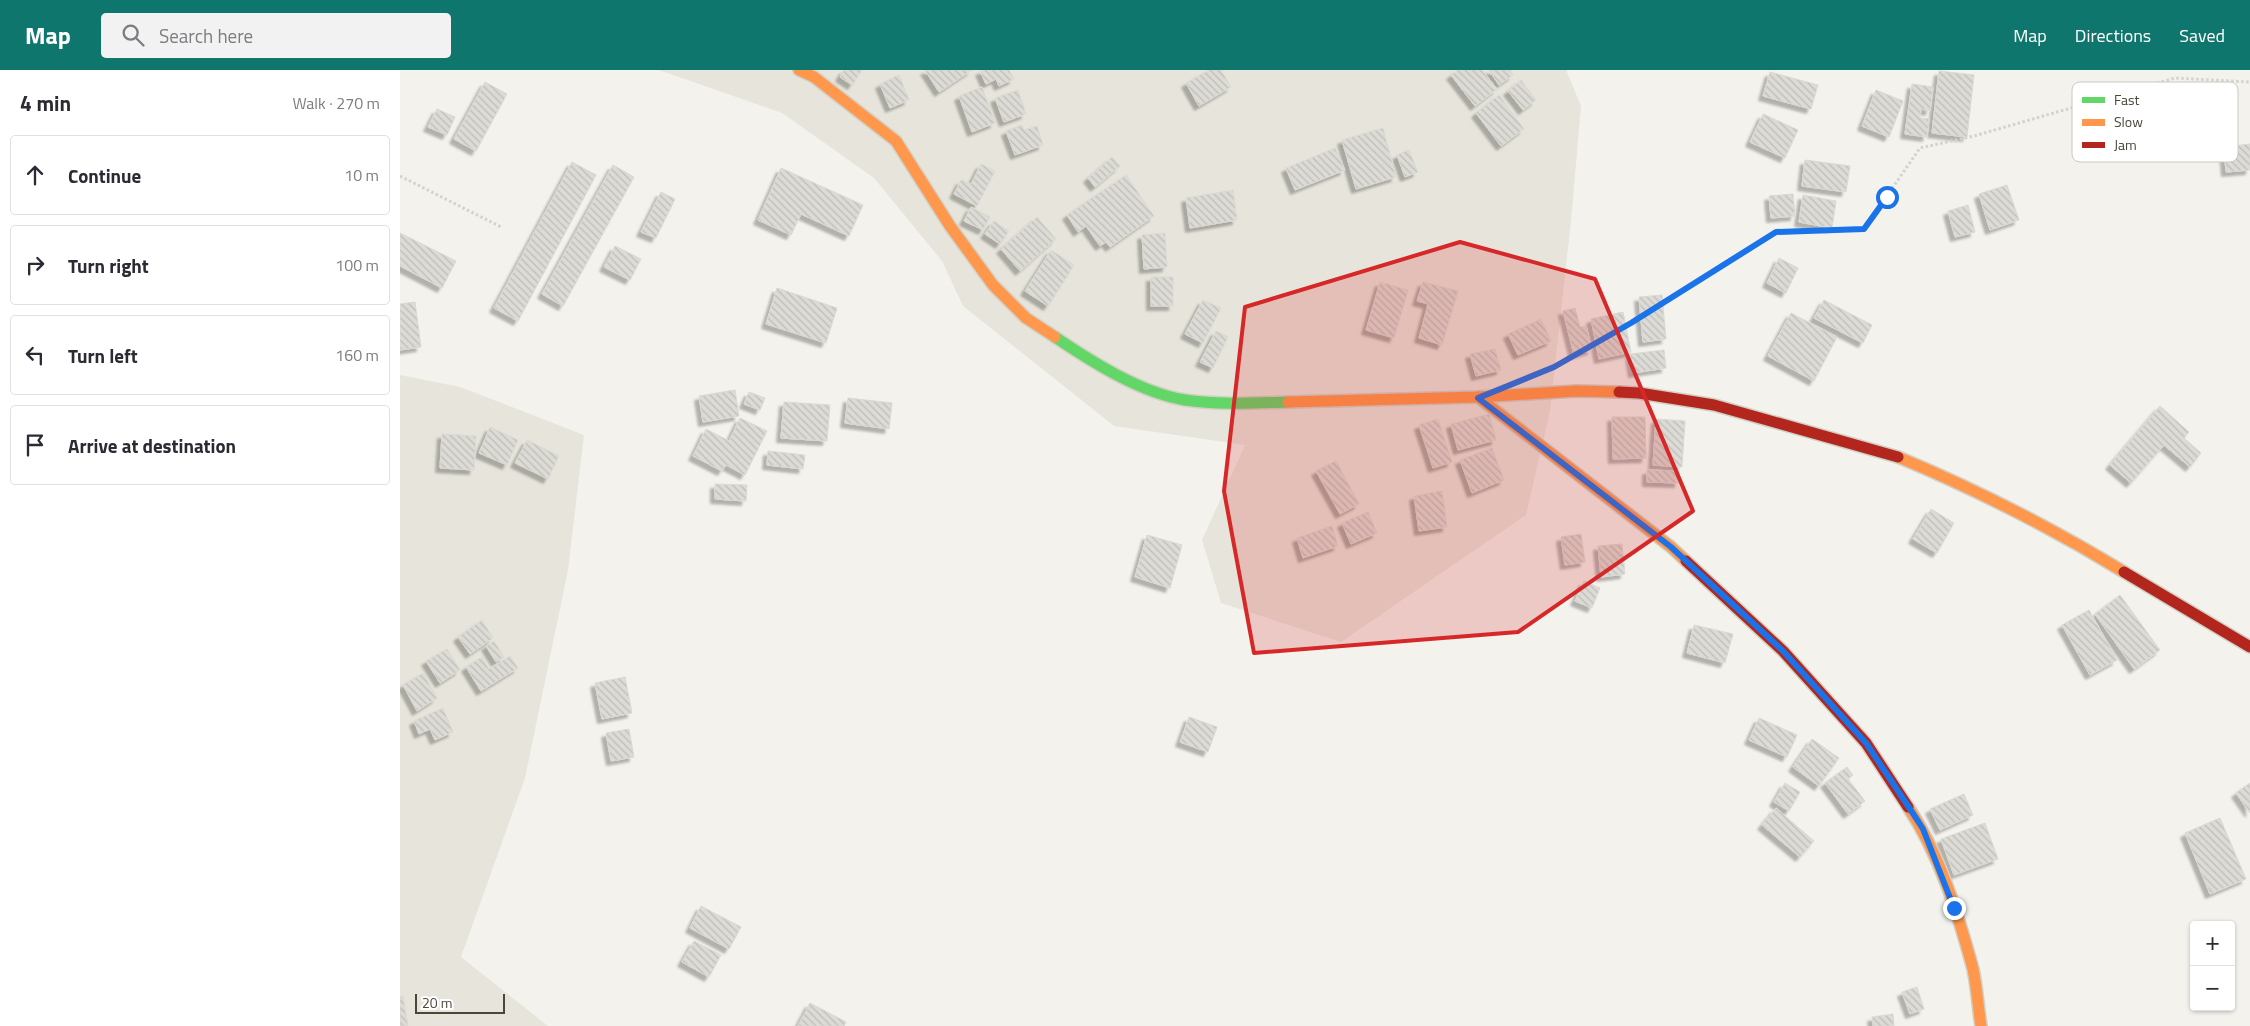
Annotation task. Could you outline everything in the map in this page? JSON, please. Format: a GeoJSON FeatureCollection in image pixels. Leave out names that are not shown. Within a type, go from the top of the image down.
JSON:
{"type":"FeatureCollection","features":[{"type":"Feature","properties":{"kind":"street"},"geometry":{"type":"LineString","coordinates":[[799,70],[821,82],[896,140],[950,226],[993,285],[1026,318],[1087,358],[1143,387],[1184,400],[1238,404],[1322,400],[1478,398],[1576,391],[1639,393],[1714,405],[1893,455],[1963,484],[2080,546],[2250,647]]}},
{"type":"Feature","properties":{"kind":"street"},"geometry":{"type":"LineString","coordinates":[[1478,398],[1671,547],[1783,651],[1866,743],[1923,829],[1949,893],[1973,971],[1981,1026]]}},
{"type":"Feature","properties":{"kind":"path"},"geometry":{"type":"LineString","coordinates":[[2160,82],[2174,78],[2250,82]]}},
{"type":"Feature","properties":{"kind":"path"},"geometry":{"type":"LineString","coordinates":[[1563,362],[1631,323],[1776,232],[1864,229],[1920,148],[1974,136],[2072,108]]}},
{"type":"Feature","properties":{"kind":"path"},"geometry":{"type":"LineString","coordinates":[[400,176],[501,227]]}},
{"type":"Feature","properties":{"kind":"highlighted area"},"geometry":{"type":"Polygon","coordinates":[[[1460,242],[1595,279],[1693,511],[1518,632],[1254,653],[1224,491],[1245,307],[1460,242]]]}},
{"type":"Feature","properties":{"kind":"shaded area"},"geometry":{"type":"Polygon","coordinates":[[[659,70],[1566,70],[1581,106],[1571,221],[1550,411],[1526,515],[1341,642],[1221,603],[1202,540],[1245,445],[1114,426],[963,306],[942,261],[874,178],[782,113],[659,70]]]}},
{"type":"Feature","properties":{"kind":"shaded area"},"geometry":{"type":"Polygon","coordinates":[[[400,375],[460,387],[584,435],[568,570],[525,778],[461,957],[548,1026],[400,1026],[400,375]]]}},
{"type":"Feature","properties":{"kind":"building"},"geometry":{"type":"Polygon","coordinates":[[[844,70],[862,70],[852,85],[840,77],[844,70]]]}},
{"type":"Feature","properties":{"kind":"building"},"geometry":{"type":"Polygon","coordinates":[[[925,70],[972,70],[939,92],[925,70]]]}},
{"type":"Feature","properties":{"kind":"building"},"geometry":{"type":"Polygon","coordinates":[[[1009,70],[1014,79],[999,86],[996,79],[986,84],[980,71],[1009,70]]]}},
{"type":"Feature","properties":{"kind":"building"},"geometry":{"type":"Polygon","coordinates":[[[1209,70],[1221,70],[1231,87],[1199,106],[1186,83],[1209,70]]]}},
{"type":"Feature","properties":{"kind":"building"},"geometry":{"type":"Polygon","coordinates":[[[1458,70],[1482,70],[1497,89],[1475,106],[1451,75],[1458,70]]]}},
{"type":"Feature","properties":{"kind":"building"},"geometry":{"type":"Polygon","coordinates":[[[1489,70],[1510,70],[1513,75],[1499,85],[1489,70]]]}},
{"type":"Feature","properties":{"kind":"building"},"geometry":{"type":"Polygon","coordinates":[[[1939,71],[1974,75],[1967,137],[1932,133],[1939,71]]]}},
{"type":"Feature","properties":{"kind":"building"},"geometry":{"type":"Polygon","coordinates":[[[1770,72],[1818,85],[1811,109],[1763,96],[1770,72]]]}},
{"type":"Feature","properties":{"kind":"building"},"geometry":{"type":"Polygon","coordinates":[[[899,75],[909,100],[890,108],[880,84],[899,75]]]}},
{"type":"Feature","properties":{"kind":"building"},"geometry":{"type":"Polygon","coordinates":[[[1521,80],[1536,100],[1523,110],[1508,91],[1521,80]]]}},
{"type":"Feature","properties":{"kind":"building"},"geometry":{"type":"Polygon","coordinates":[[[485,82],[507,94],[476,151],[454,139],[485,82]]]}},
{"type":"Feature","properties":{"kind":"building"},"geometry":{"type":"Polygon","coordinates":[[[1912,84],[1933,87],[1930,111],[1921,109],[1920,118],[1929,119],[1927,137],[1905,134],[1912,84]]]}},
{"type":"Feature","properties":{"kind":"building"},"geometry":{"type":"Polygon","coordinates":[[[982,87],[995,123],[972,132],[959,96],[982,87]]]}},
{"type":"Feature","properties":{"kind":"building"},"geometry":{"type":"Polygon","coordinates":[[[1018,90],[1026,114],[1004,122],[995,98],[1018,90]]]}},
{"type":"Feature","properties":{"kind":"building"},"geometry":{"type":"Polygon","coordinates":[[[1876,90],[1903,101],[1889,137],[1862,126],[1876,90]]]}},
{"type":"Feature","properties":{"kind":"building"},"geometry":{"type":"Polygon","coordinates":[[[1499,95],[1524,129],[1501,146],[1476,113],[1499,95]]]}},
{"type":"Feature","properties":{"kind":"building"},"geometry":{"type":"Polygon","coordinates":[[[437,109],[455,117],[447,135],[428,127],[437,109]]]}},
{"type":"Feature","properties":{"kind":"building"},"geometry":{"type":"Polygon","coordinates":[[[1763,114],[1798,130],[1785,158],[1750,142],[1763,114]]]}},
{"type":"Feature","properties":{"kind":"building"},"geometry":{"type":"Polygon","coordinates":[[[1022,125],[1024,130],[1037,126],[1043,145],[1015,155],[1006,131],[1022,125]]]}},
{"type":"Feature","properties":{"kind":"building"},"geometry":{"type":"Polygon","coordinates":[[[1383,128],[1396,177],[1356,189],[1342,140],[1383,128]]]}},
{"type":"Feature","properties":{"kind":"building"},"geometry":{"type":"Polygon","coordinates":[[[2250,144],[2250,170],[2226,172],[2225,162],[2238,162],[2238,145],[2250,144]]]}},
{"type":"Feature","properties":{"kind":"building"},"geometry":{"type":"Polygon","coordinates":[[[1335,148],[1345,170],[1295,190],[1286,168],[1335,148]]]}},
{"type":"Feature","properties":{"kind":"building"},"geometry":{"type":"Polygon","coordinates":[[[1409,150],[1418,172],[1405,177],[1397,155],[1409,150]]]}},
{"type":"Feature","properties":{"kind":"building"},"geometry":{"type":"Polygon","coordinates":[[[1112,157],[1120,166],[1095,187],[1088,178],[1112,157]]]}},
{"type":"Feature","properties":{"kind":"building"},"geometry":{"type":"Polygon","coordinates":[[[1805,160],[1850,166],[1846,192],[1802,186],[1805,160]]]}},
{"type":"Feature","properties":{"kind":"building"},"geometry":{"type":"Polygon","coordinates":[[[572,162],[596,175],[518,321],[494,308],[572,162]]]}},
{"type":"Feature","properties":{"kind":"building"},"geometry":{"type":"Polygon","coordinates":[[[981,164],[995,171],[977,206],[954,194],[961,180],[971,184],[981,164]]]}},
{"type":"Feature","properties":{"kind":"building"},"geometry":{"type":"Polygon","coordinates":[[[613,165],[634,177],[563,306],[542,294],[613,165]]]}},
{"type":"Feature","properties":{"kind":"building"},"geometry":{"type":"Polygon","coordinates":[[[781,168],[863,205],[849,236],[801,214],[791,235],[758,220],[781,168]]]}},
{"type":"Feature","properties":{"kind":"building"},"geometry":{"type":"Polygon","coordinates":[[[1126,175],[1154,216],[1110,247],[1106,242],[1100,246],[1086,226],[1078,232],[1067,215],[1126,175]]]}},
{"type":"Feature","properties":{"kind":"building"},"geometry":{"type":"Polygon","coordinates":[[[2007,185],[2019,220],[1990,230],[1979,194],[2007,185]]]}},
{"type":"Feature","properties":{"kind":"building"},"geometry":{"type":"Polygon","coordinates":[[[1233,190],[1237,220],[1190,228],[1186,198],[1233,190]]]}},
{"type":"Feature","properties":{"kind":"building"},"geometry":{"type":"Polygon","coordinates":[[[661,192],[675,199],[656,238],[641,232],[661,192]]]}},
{"type":"Feature","properties":{"kind":"building"},"geometry":{"type":"Polygon","coordinates":[[[1793,194],[1795,216],[1771,218],[1769,196],[1793,194]]]}},
{"type":"Feature","properties":{"kind":"building"},"geometry":{"type":"Polygon","coordinates":[[[1803,195],[1836,201],[1832,228],[1799,222],[1803,195]]]}},
{"type":"Feature","properties":{"kind":"building"},"geometry":{"type":"Polygon","coordinates":[[[1968,205],[1975,232],[1955,237],[1948,211],[1968,205]]]}},
{"type":"Feature","properties":{"kind":"building"},"geometry":{"type":"Polygon","coordinates":[[[971,207],[990,217],[983,230],[964,221],[971,207]]]}},
{"type":"Feature","properties":{"kind":"building"},"geometry":{"type":"Polygon","coordinates":[[[1037,217],[1056,239],[1020,271],[1001,249],[1037,217]]]}},
{"type":"Feature","properties":{"kind":"building"},"geometry":{"type":"Polygon","coordinates":[[[994,221],[1009,231],[1000,244],[985,234],[994,221]]]}},
{"type":"Feature","properties":{"kind":"building"},"geometry":{"type":"Polygon","coordinates":[[[400,233],[456,261],[442,288],[400,266],[400,233]]]}},
{"type":"Feature","properties":{"kind":"building"},"geometry":{"type":"Polygon","coordinates":[[[1165,233],[1167,267],[1144,269],[1142,235],[1165,233]]]}},
{"type":"Feature","properties":{"kind":"building"},"geometry":{"type":"Polygon","coordinates":[[[615,246],[641,259],[630,280],[604,267],[615,246]]]}},
{"type":"Feature","properties":{"kind":"building"},"geometry":{"type":"Polygon","coordinates":[[[1051,250],[1074,265],[1048,306],[1025,291],[1051,250]]]}},
{"type":"Feature","properties":{"kind":"building"},"geometry":{"type":"Polygon","coordinates":[[[1779,258],[1798,268],[1786,293],[1767,283],[1779,258]]]}},
{"type":"Feature","properties":{"kind":"building"},"geometry":{"type":"Polygon","coordinates":[[[1151,277],[1173,277],[1173,306],[1151,306],[1151,277]]]}},
{"type":"Feature","properties":{"kind":"building"},"geometry":{"type":"Polygon","coordinates":[[[1380,282],[1408,290],[1394,338],[1366,330],[1380,282]]]}},
{"type":"Feature","properties":{"kind":"building"},"geometry":{"type":"Polygon","coordinates":[[[1423,282],[1458,291],[1442,345],[1419,338],[1428,304],[1417,301],[1423,282]]]}},
{"type":"Feature","properties":{"kind":"building"},"geometry":{"type":"Polygon","coordinates":[[[777,288],[837,308],[826,343],[766,324],[777,288]]]}},
{"type":"Feature","properties":{"kind":"building"},"geometry":{"type":"Polygon","coordinates":[[[1662,295],[1666,339],[1643,342],[1639,297],[1662,295]]]}},
{"type":"Feature","properties":{"kind":"building"},"geometry":{"type":"Polygon","coordinates":[[[1203,300],[1221,308],[1203,343],[1185,334],[1203,300]]]}},
{"type":"Feature","properties":{"kind":"building"},"geometry":{"type":"Polygon","coordinates":[[[1824,300],[1872,325],[1863,343],[1814,318],[1824,300]]]}},
{"type":"Feature","properties":{"kind":"building"},"geometry":{"type":"Polygon","coordinates":[[[415,302],[421,347],[400,350],[400,304],[415,302]]]}},
{"type":"Feature","properties":{"kind":"building"},"geometry":{"type":"Polygon","coordinates":[[[1575,308],[1580,327],[1586,326],[1592,350],[1574,355],[1563,311],[1575,308]]]}},
{"type":"Feature","properties":{"kind":"building"},"geometry":{"type":"Polygon","coordinates":[[[1623,312],[1631,352],[1599,359],[1591,319],[1623,312]]]}},
{"type":"Feature","properties":{"kind":"building"},"geometry":{"type":"Polygon","coordinates":[[[1791,313],[1837,337],[1814,381],[1768,356],[1791,313]]]}},
{"type":"Feature","properties":{"kind":"building"},"geometry":{"type":"Polygon","coordinates":[[[1541,319],[1551,341],[1518,355],[1508,334],[1541,319]]]}},
{"type":"Feature","properties":{"kind":"building"},"geometry":{"type":"Polygon","coordinates":[[[1216,331],[1228,337],[1213,368],[1200,362],[1216,331]]]}},
{"type":"Feature","properties":{"kind":"building"},"geometry":{"type":"Polygon","coordinates":[[[1495,349],[1501,370],[1476,376],[1470,354],[1495,349]]]}},
{"type":"Feature","properties":{"kind":"building"},"geometry":{"type":"Polygon","coordinates":[[[1664,350],[1666,368],[1633,373],[1630,354],[1664,350]]]}},
{"type":"Feature","properties":{"kind":"building"},"geometry":{"type":"Polygon","coordinates":[[[735,390],[739,416],[703,422],[699,396],[735,390]]]}},
{"type":"Feature","properties":{"kind":"building"},"geometry":{"type":"Polygon","coordinates":[[[749,392],[765,398],[760,410],[744,404],[749,392]]]}},
{"type":"Feature","properties":{"kind":"building"},"geometry":{"type":"Polygon","coordinates":[[[848,398],[892,403],[889,429],[845,423],[848,398]]]}},
{"type":"Feature","properties":{"kind":"building"},"geometry":{"type":"Polygon","coordinates":[[[784,402],[830,405],[827,441],[781,438],[784,402]]]}},
{"type":"Feature","properties":{"kind":"building"},"geometry":{"type":"Polygon","coordinates":[[[2160,406],[2189,432],[2184,438],[2201,453],[2190,467],[2164,445],[2131,483],[2110,465],[2160,406]]]}},
{"type":"Feature","properties":{"kind":"building"},"geometry":{"type":"Polygon","coordinates":[[[1489,414],[1496,440],[1458,450],[1451,424],[1489,414]]]}},
{"type":"Feature","properties":{"kind":"building"},"geometry":{"type":"Polygon","coordinates":[[[1612,417],[1645,417],[1646,458],[1613,459],[1612,417]]]}},
{"type":"Feature","properties":{"kind":"building"},"geometry":{"type":"Polygon","coordinates":[[[740,418],[767,431],[745,475],[726,465],[722,471],[693,456],[706,429],[729,441],[740,418]]]}},
{"type":"Feature","properties":{"kind":"building"},"geometry":{"type":"Polygon","coordinates":[[[1438,419],[1452,462],[1433,468],[1419,425],[1438,419]]]}},
{"type":"Feature","properties":{"kind":"building"},"geometry":{"type":"Polygon","coordinates":[[[1656,419],[1685,421],[1682,467],[1653,465],[1656,419]]]}},
{"type":"Feature","properties":{"kind":"building"},"geometry":{"type":"Polygon","coordinates":[[[490,427],[518,440],[507,465],[479,453],[490,427]]]}},
{"type":"Feature","properties":{"kind":"building"},"geometry":{"type":"Polygon","coordinates":[[[442,434],[476,436],[474,470],[440,468],[442,434]]]}},
{"type":"Feature","properties":{"kind":"building"},"geometry":{"type":"Polygon","coordinates":[[[527,440],[559,456],[548,479],[515,463],[527,440]]]}},
{"type":"Feature","properties":{"kind":"building"},"geometry":{"type":"Polygon","coordinates":[[[1492,448],[1504,480],[1472,493],[1460,460],[1492,448]]]}},
{"type":"Feature","properties":{"kind":"building"},"geometry":{"type":"Polygon","coordinates":[[[768,451],[805,455],[803,469],[767,465],[768,451]]]}},
{"type":"Feature","properties":{"kind":"building"},"geometry":{"type":"Polygon","coordinates":[[[1336,461],[1359,504],[1340,514],[1316,471],[1336,461]]]}},
{"type":"Feature","properties":{"kind":"building"},"geometry":{"type":"Polygon","coordinates":[[[1647,470],[1679,471],[1679,483],[1647,482],[1647,470]]]}},
{"type":"Feature","properties":{"kind":"building"},"geometry":{"type":"Polygon","coordinates":[[[715,484],[747,485],[746,501],[715,499],[715,484]]]}},
{"type":"Feature","properties":{"kind":"building"},"geometry":{"type":"Polygon","coordinates":[[[1442,491],[1447,527],[1419,531],[1414,496],[1442,491]]]}},
{"type":"Feature","properties":{"kind":"building"},"geometry":{"type":"Polygon","coordinates":[[[1931,509],[1954,523],[1937,553],[1913,539],[1931,509]]]}},
{"type":"Feature","properties":{"kind":"building"},"geometry":{"type":"Polygon","coordinates":[[[1368,512],[1377,533],[1351,544],[1342,523],[1368,512]]]}},
{"type":"Feature","properties":{"kind":"building"},"geometry":{"type":"Polygon","coordinates":[[[1332,526],[1338,546],[1303,558],[1297,538],[1332,526]]]}},
{"type":"Feature","properties":{"kind":"building"},"geometry":{"type":"Polygon","coordinates":[[[1581,534],[1585,562],[1565,565],[1561,537],[1581,534]]]}},
{"type":"Feature","properties":{"kind":"building"},"geometry":{"type":"Polygon","coordinates":[[[1147,535],[1182,545],[1170,588],[1135,577],[1147,535]]]}},
{"type":"Feature","properties":{"kind":"building"},"geometry":{"type":"Polygon","coordinates":[[[1622,544],[1625,574],[1601,577],[1598,546],[1622,544]]]}},
{"type":"Feature","properties":{"kind":"building"},"geometry":{"type":"Polygon","coordinates":[[[1584,581],[1600,588],[1592,608],[1575,601],[1584,581]]]}},
{"type":"Feature","properties":{"kind":"building"},"geometry":{"type":"Polygon","coordinates":[[[2120,595],[2160,650],[2134,669],[2095,614],[2120,595]]]}},
{"type":"Feature","properties":{"kind":"building"},"geometry":{"type":"Polygon","coordinates":[[[2089,610],[2117,660],[2090,675],[2062,625],[2089,610]]]}},
{"type":"Feature","properties":{"kind":"building"},"geometry":{"type":"Polygon","coordinates":[[[482,620],[493,638],[470,654],[458,637],[482,620]]]}},
{"type":"Feature","properties":{"kind":"building"},"geometry":{"type":"Polygon","coordinates":[[[1694,625],[1733,634],[1725,663],[1687,653],[1694,625]]]}},
{"type":"Feature","properties":{"kind":"building"},"geometry":{"type":"Polygon","coordinates":[[[494,641],[504,657],[496,662],[486,646],[494,641]]]}},
{"type":"Feature","properties":{"kind":"building"},"geometry":{"type":"Polygon","coordinates":[[[447,649],[460,670],[440,683],[426,661],[447,649]]]}},
{"type":"Feature","properties":{"kind":"building"},"geometry":{"type":"Polygon","coordinates":[[[510,656],[518,668],[481,691],[466,667],[482,657],[489,669],[510,656]]]}},
{"type":"Feature","properties":{"kind":"building"},"geometry":{"type":"Polygon","coordinates":[[[423,673],[437,698],[417,711],[403,685],[423,673]]]}},
{"type":"Feature","properties":{"kind":"building"},"geometry":{"type":"Polygon","coordinates":[[[625,677],[632,713],[602,719],[595,683],[625,677]]]}},
{"type":"Feature","properties":{"kind":"building"},"geometry":{"type":"Polygon","coordinates":[[[443,708],[453,732],[435,740],[430,729],[419,734],[414,721],[443,708]]]}},
{"type":"Feature","properties":{"kind":"building"},"geometry":{"type":"Polygon","coordinates":[[[1189,717],[1217,727],[1208,752],[1180,742],[1189,717]]]}},
{"type":"Feature","properties":{"kind":"building"},"geometry":{"type":"Polygon","coordinates":[[[1759,718],[1797,735],[1787,757],[1749,740],[1759,718]]]}},
{"type":"Feature","properties":{"kind":"building"},"geometry":{"type":"Polygon","coordinates":[[[629,729],[634,757],[611,761],[606,733],[629,729]]]}},
{"type":"Feature","properties":{"kind":"building"},"geometry":{"type":"Polygon","coordinates":[[[1812,739],[1839,758],[1819,786],[1793,767],[1812,739]]]}},
{"type":"Feature","properties":{"kind":"building"},"geometry":{"type":"Polygon","coordinates":[[[1847,767],[1853,775],[1848,779],[1865,801],[1848,814],[1825,783],[1847,767]]]}},
{"type":"Feature","properties":{"kind":"building"},"geometry":{"type":"Polygon","coordinates":[[[1785,783],[1800,792],[1789,811],[1774,802],[1785,783]]]}},
{"type":"Feature","properties":{"kind":"building"},"geometry":{"type":"Polygon","coordinates":[[[2250,783],[2250,813],[2236,793],[2250,783]]]}},
{"type":"Feature","properties":{"kind":"building"},"geometry":{"type":"Polygon","coordinates":[[[1964,794],[1973,815],[1940,830],[1930,809],[1964,794]]]}},
{"type":"Feature","properties":{"kind":"building"},"geometry":{"type":"Polygon","coordinates":[[[1776,808],[1814,841],[1800,857],[1762,825],[1776,808]]]}},
{"type":"Feature","properties":{"kind":"building"},"geometry":{"type":"Polygon","coordinates":[[[2220,818],[2246,879],[2210,894],[2185,833],[2220,818]]]}},
{"type":"Feature","properties":{"kind":"building"},"geometry":{"type":"Polygon","coordinates":[[[1985,823],[1998,859],[1954,875],[1941,839],[1985,823]]]}},
{"type":"Feature","properties":{"kind":"building"},"geometry":{"type":"Polygon","coordinates":[[[701,906],[741,927],[729,949],[690,928],[701,906]]]}},
{"type":"Feature","properties":{"kind":"building"},"geometry":{"type":"Polygon","coordinates":[[[694,941],[721,955],[709,977],[682,962],[694,941]]]}},
{"type":"Feature","properties":{"kind":"building"},"geometry":{"type":"Polygon","coordinates":[[[1917,987],[1924,1009],[1910,1014],[1902,992],[1917,987]]]}},
{"type":"Feature","properties":{"kind":"building"},"geometry":{"type":"Polygon","coordinates":[[[403,996],[408,1026],[400,1026],[400,997],[403,996]]]}},
{"type":"Feature","properties":{"kind":"building"},"geometry":{"type":"Polygon","coordinates":[[[810,1003],[846,1022],[844,1026],[798,1026],[810,1003]]]}},
{"type":"Feature","properties":{"kind":"building"},"geometry":{"type":"Polygon","coordinates":[[[1893,1014],[1894,1026],[1873,1026],[1872,1017],[1893,1014]]]}},
{"type":"Feature","properties":{"kind":"traffic: fast"},"geometry":{"type":"LineString","coordinates":[[1055,337],[1134,384],[1168,396],[1211,403],[1288,402]]}},
{"type":"Feature","properties":{"kind":"traffic: slow"},"geometry":{"type":"LineString","coordinates":[[799,70],[814,77],[896,141],[950,226],[993,285],[1026,318],[1055,337]]}},
{"type":"Feature","properties":{"kind":"traffic: slow"},"geometry":{"type":"LineString","coordinates":[[1288,402],[1478,397],[1576,391],[1619,392]]}},
{"type":"Feature","properties":{"kind":"traffic: slow"},"geometry":{"type":"LineString","coordinates":[[1478,397],[1671,547],[1686,561]]}},
{"type":"Feature","properties":{"kind":"traffic: slow"},"geometry":{"type":"LineString","coordinates":[[1898,457],[2014,510],[2124,572]]}},
{"type":"Feature","properties":{"kind":"traffic: slow"},"geometry":{"type":"LineString","coordinates":[[1908,807],[1930,845],[1947,885],[1973,969],[1981,1026]]}},
{"type":"Feature","properties":{"kind":"traffic: jam"},"geometry":{"type":"LineString","coordinates":[[1619,392],[1639,393],[1714,405],[1898,457]]}},
{"type":"Feature","properties":{"kind":"traffic: jam"},"geometry":{"type":"LineString","coordinates":[[1686,561],[1783,651],[1866,743],[1908,807]]}},
{"type":"Feature","properties":{"kind":"traffic: jam"},"geometry":{"type":"LineString","coordinates":[[2124,572],[2250,647]]}},
{"type":"Feature","properties":{"kind":"route"},"geometry":{"type":"LineString","coordinates":[[1887,197],[1864,229],[1776,232],[1631,323],[1554,367],[1478,398],[1671,547],[1783,651],[1866,743],[1914,815],[1923,829],[1954,908]]}}]}
